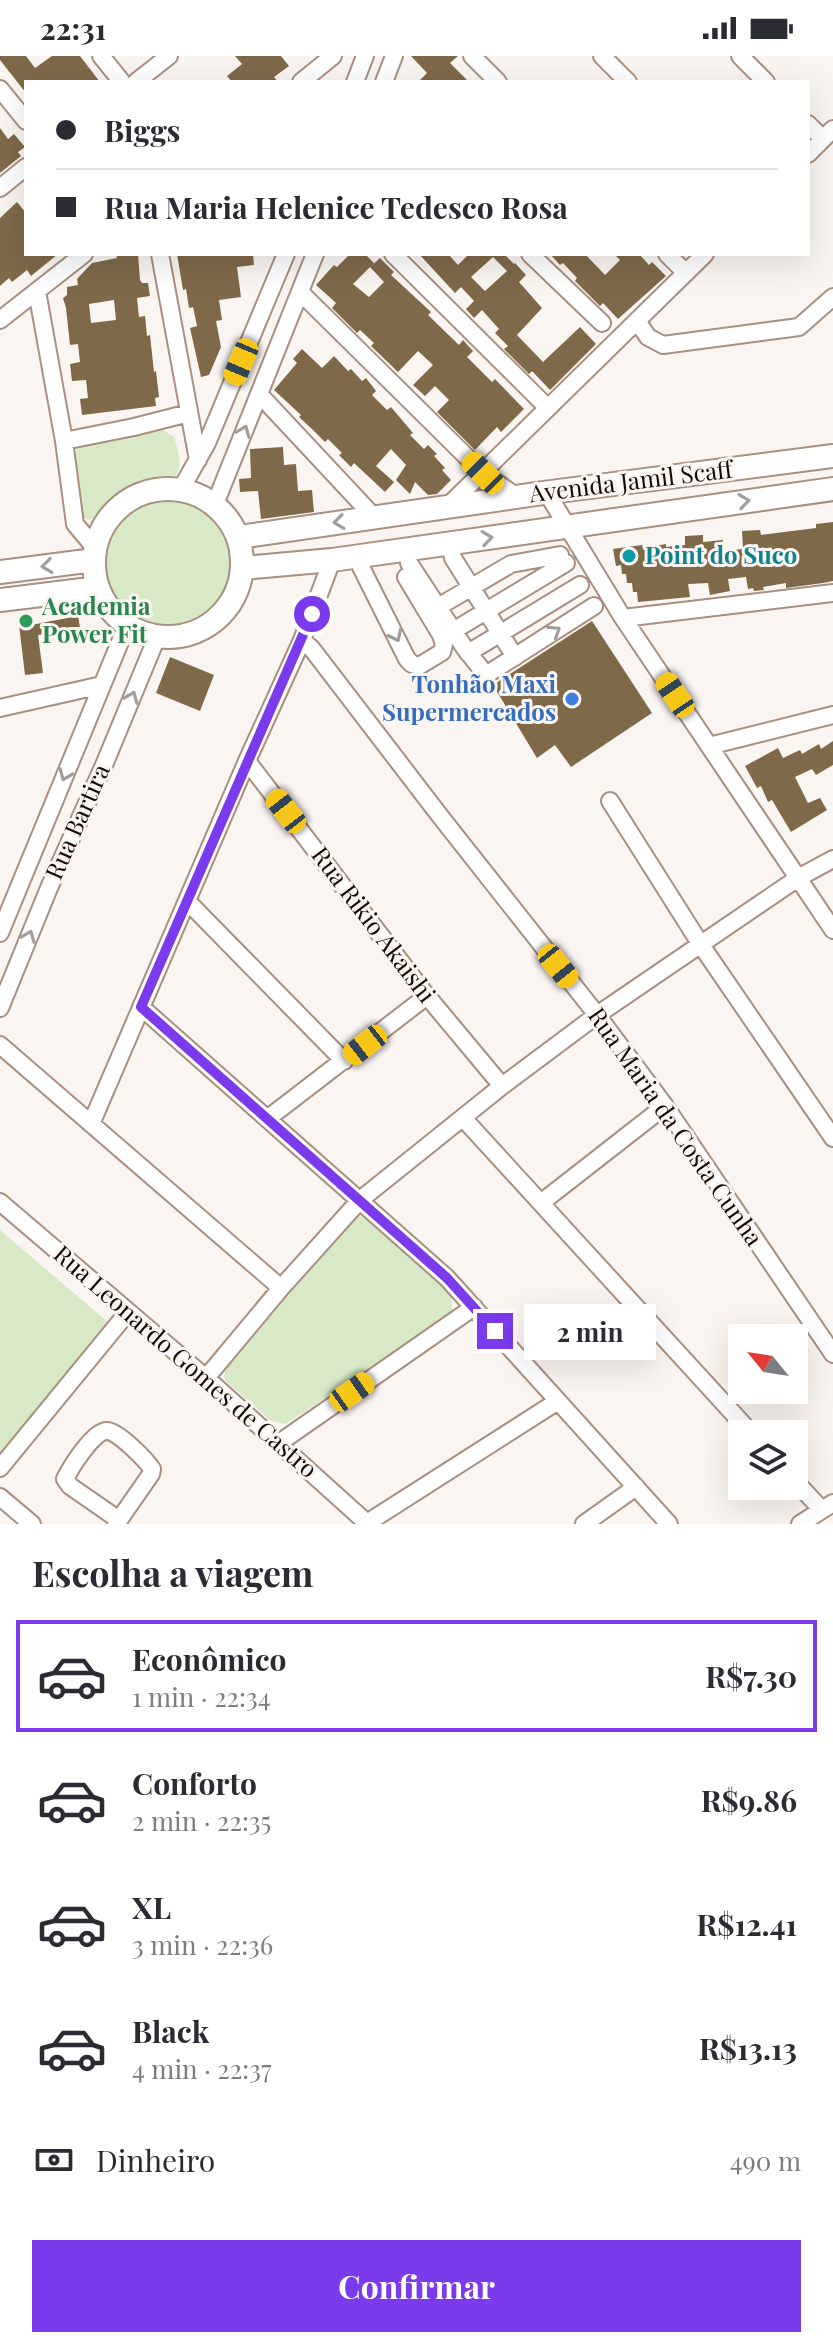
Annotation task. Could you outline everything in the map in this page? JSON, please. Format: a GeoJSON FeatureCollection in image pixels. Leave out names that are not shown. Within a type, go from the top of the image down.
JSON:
{"type":"FeatureCollection","features":[{"type":"Feature","properties":{"kind":"main road","name":"Avenida Jamil Scaff"},"geometry":{"type":"LineString","coordinates":[[239,537],[833,456]]}},
{"type":"Feature","properties":{"kind":"main road"},"geometry":{"type":"LineString","coordinates":[[156,489],[181,489],[199,494],[215,504],[229,519],[243,552],[237,592],[224,613],[204,628],[181,636],[157,637],[127,625],[110,609],[98,588],[94,554],[99,535],[112,513],[132,497],[156,489]]}},
{"type":"Feature","properties":{"kind":"main road","name":"Avenida Jamil Scaff"},"geometry":{"type":"LineString","coordinates":[[243,568],[332,560],[833,489]]}},
{"type":"Feature","properties":{"kind":"main road"},"geometry":{"type":"LineString","coordinates":[[0,572],[94,554]]}},
{"type":"Feature","properties":{"kind":"main road"},"geometry":{"type":"LineString","coordinates":[[0,600],[98,588]]}},
{"type":"Feature","properties":{"kind":"street"},"geometry":{"type":"LineString","coordinates":[[101,56],[120,80]]}},
{"type":"Feature","properties":{"kind":"street"},"geometry":{"type":"LineString","coordinates":[[139,80],[169,56]]}},
{"type":"Feature","properties":{"kind":"street"},"geometry":{"type":"LineString","coordinates":[[303,80],[333,56]]}},
{"type":"Feature","properties":{"kind":"street"},"geometry":{"type":"LineString","coordinates":[[356,80],[365,56]]}},
{"type":"Feature","properties":{"kind":"street"},"geometry":{"type":"LineString","coordinates":[[385,80],[394,56]]}},
{"type":"Feature","properties":{"kind":"street"},"geometry":{"type":"LineString","coordinates":[[472,56],[496,80]]}},
{"type":"Feature","properties":{"kind":"street"},"geometry":{"type":"LineString","coordinates":[[602,56],[626,80]]}},
{"type":"Feature","properties":{"kind":"street"},"geometry":{"type":"LineString","coordinates":[[740,56],[764,80]]}},
{"type":"Feature","properties":{"kind":"street"},"geometry":{"type":"LineString","coordinates":[[0,89],[24,119]]}},
{"type":"Feature","properties":{"kind":"street"},"geometry":{"type":"LineString","coordinates":[[810,125],[828,134],[810,152]]}},
{"type":"Feature","properties":{"kind":"street"},"geometry":{"type":"LineString","coordinates":[[0,188],[24,169]]}},
{"type":"Feature","properties":{"kind":"street"},"geometry":{"type":"LineString","coordinates":[[0,320],[81,256]]}},
{"type":"Feature","properties":{"kind":"street"},"geometry":{"type":"LineString","coordinates":[[160,256],[198,460]]}},
{"type":"Feature","properties":{"kind":"street"},"geometry":{"type":"LineString","coordinates":[[181,489],[198,460],[285,256]]}},
{"type":"Feature","properties":{"kind":"street"},"geometry":{"type":"LineString","coordinates":[[215,504],[314,256]]}},
{"type":"Feature","properties":{"kind":"street"},"geometry":{"type":"LineString","coordinates":[[395,256],[548,408]]}},
{"type":"Feature","properties":{"kind":"street"},"geometry":{"type":"LineString","coordinates":[[532,256],[602,323]]}},
{"type":"Feature","properties":{"kind":"street"},"geometry":{"type":"LineString","coordinates":[[669,256],[686,273]]}},
{"type":"Feature","properties":{"kind":"street"},"geometry":{"type":"LineString","coordinates":[[447,507],[703,256]]}},
{"type":"Feature","properties":{"kind":"street"},"geometry":{"type":"LineString","coordinates":[[37,291],[64,441],[75,524],[94,554]]}},
{"type":"Feature","properties":{"kind":"street"},"geometry":{"type":"LineString","coordinates":[[300,292],[483,473],[517,497]]}},
{"type":"Feature","properties":{"kind":"street"},"geometry":{"type":"LineString","coordinates":[[637,321],[648,337],[663,345],[799,327],[833,297]]}},
{"type":"Feature","properties":{"kind":"street"},"geometry":{"type":"LineString","coordinates":[[259,394],[374,517]]}},
{"type":"Feature","properties":{"kind":"street"},"geometry":{"type":"LineString","coordinates":[[64,441],[189,413]]}},
{"type":"Feature","properties":{"kind":"street"},"geometry":{"type":"LineString","coordinates":[[547,493],[623,618],[833,930]]}},
{"type":"Feature","properties":{"kind":"street"},"geometry":{"type":"LineString","coordinates":[[450,543],[453,558],[515,657]]}},
{"type":"Feature","properties":{"kind":"street"},"geometry":{"type":"LineString","coordinates":[[438,607],[511,564],[563,559],[453,631]]}},
{"type":"Feature","properties":{"kind":"street"},"geometry":{"type":"LineString","coordinates":[[91,1124],[302,640],[332,560]]}},
{"type":"Feature","properties":{"kind":"street"},"geometry":{"type":"LineString","coordinates":[[361,567],[407,659],[419,666],[442,652],[444,644],[404,563],[486,675],[594,606]]}},
{"type":"Feature","properties":{"kind":"street"},"geometry":{"type":"LineString","coordinates":[[468,653],[580,585]]}},
{"type":"Feature","properties":{"kind":"street"},"geometry":{"type":"LineString","coordinates":[[623,618],[833,593]]}},
{"type":"Feature","properties":{"kind":"street","name":"Rua Bartira"},"geometry":{"type":"LineString","coordinates":[[0,933],[127,625]]}},
{"type":"Feature","properties":{"kind":"street","name":"Rua Bartira"},"geometry":{"type":"LineString","coordinates":[[0,1008],[157,637]]}},
{"type":"Feature","properties":{"kind":"street","name":"Rua Maria da Costa Cunha"},"geometry":{"type":"LineString","coordinates":[[302,640],[665,1106],[833,1354]]}},
{"type":"Feature","properties":{"kind":"street"},"geometry":{"type":"LineString","coordinates":[[0,708],[102,685]]}},
{"type":"Feature","properties":{"kind":"street"},"geometry":{"type":"LineString","coordinates":[[709,746],[833,715]]}},
{"type":"Feature","properties":{"kind":"street","name":"Rua Rikio Akaishi"},"geometry":{"type":"LineString","coordinates":[[247,761],[427,996],[502,1086]]}},
{"type":"Feature","properties":{"kind":"street"},"geometry":{"type":"LineString","coordinates":[[610,801],[701,945],[833,1138]]}},
{"type":"Feature","properties":{"kind":"street"},"geometry":{"type":"LineString","coordinates":[[206,1378],[360,1200],[502,1086],[597,1015],[798,878],[833,859]]}},
{"type":"Feature","properties":{"kind":"street"},"geometry":{"type":"LineString","coordinates":[[0,884],[15,896]]}},
{"type":"Feature","properties":{"kind":"street"},"geometry":{"type":"LineString","coordinates":[[188,902],[344,1061]]}},
{"type":"Feature","properties":{"kind":"street"},"geometry":{"type":"LineString","coordinates":[[267,1119],[427,996]]}},
{"type":"Feature","properties":{"kind":"street"},"geometry":{"type":"LineString","coordinates":[[141,1007],[447,1278],[669,1524]]}},
{"type":"Feature","properties":{"kind":"street"},"geometry":{"type":"LineString","coordinates":[[0,1045],[281,1288]]}},
{"type":"Feature","properties":{"kind":"street"},"geometry":{"type":"LineString","coordinates":[[542,1202],[665,1106]]}},
{"type":"Feature","properties":{"kind":"street"},"geometry":{"type":"LineString","coordinates":[[463,1118],[739,1420]]}},
{"type":"Feature","properties":{"kind":"street","name":"Rua Leonardo Gomes de Castro"},"geometry":{"type":"LineString","coordinates":[[0,1202],[206,1378],[368,1524]]}},
{"type":"Feature","properties":{"kind":"street"},"geometry":{"type":"LineString","coordinates":[[279,1443],[474,1307]]}},
{"type":"Feature","properties":{"kind":"street"},"geometry":{"type":"LineString","coordinates":[[0,1468],[128,1312]]}},
{"type":"Feature","properties":{"kind":"street"},"geometry":{"type":"LineString","coordinates":[[368,1524],[558,1401]]}},
{"type":"Feature","properties":{"kind":"street"},"geometry":{"type":"LineString","coordinates":[[105,1431],[113,1432],[152,1469],[118,1522],[65,1479],[97,1433],[105,1431]]}},
{"type":"Feature","properties":{"kind":"street"},"geometry":{"type":"LineString","coordinates":[[584,1524],[636,1487]]}},
{"type":"Feature","properties":{"kind":"street"},"geometry":{"type":"LineString","coordinates":[[800,1524],[827,1506],[808,1491]]}},
{"type":"Feature","properties":{"kind":"street"},"geometry":{"type":"LineString","coordinates":[[0,1497],[32,1524]]}},
{"type":"Feature","properties":{"kind":"green space"},"geometry":{"type":"Polygon","coordinates":[[[162,429],[174,437],[178,451],[179,470],[173,479],[130,491],[94,518],[88,520],[81,516],[75,457],[82,441],[162,429]]]}},
{"type":"Feature","properties":{"kind":"green space"},"geometry":{"type":"Polygon","coordinates":[[[172,492],[197,498],[219,512],[233,534],[239,559],[233,584],[219,606],[197,620],[172,626],[147,620],[125,606],[111,584],[105,559],[111,534],[125,512],[147,498],[172,492]]]}},
{"type":"Feature","properties":{"kind":"green space"},"geometry":{"type":"Polygon","coordinates":[[[364,1215],[452,1292],[452,1312],[286,1424],[271,1421],[226,1381],[226,1369],[354,1218],[364,1215]]]}},
{"type":"Feature","properties":{"kind":"green space"},"geometry":{"type":"Polygon","coordinates":[[[0,1230],[109,1323],[0,1452],[0,1230]]]}},
{"type":"Feature","properties":{"kind":"building"},"geometry":{"type":"Polygon","coordinates":[[[0,56],[26,56],[35,68],[52,56],[80,56],[98,80],[24,80],[24,90],[0,56]]]}},
{"type":"Feature","properties":{"kind":"building"},"geometry":{"type":"Polygon","coordinates":[[[235,56],[281,56],[289,66],[274,77],[276,80],[230,80],[227,76],[242,64],[235,56]]]}},
{"type":"Feature","properties":{"kind":"building"},"geometry":{"type":"Polygon","coordinates":[[[411,56],[458,56],[450,63],[467,80],[420,80],[427,73],[411,56]]]}},
{"type":"Feature","properties":{"kind":"building"},"geometry":{"type":"Polygon","coordinates":[[[0,128],[8,139],[14,134],[24,148],[18,152],[21,156],[0,173],[0,128]]]}},
{"type":"Feature","properties":{"kind":"building"},"geometry":{"type":"Polygon","coordinates":[[[17,202],[24,211],[24,256],[56,256],[31,276],[27,270],[12,282],[9,278],[0,286],[0,218],[17,202]]]}},
{"type":"Feature","properties":{"kind":"building"},"geometry":{"type":"Polygon","coordinates":[[[116,256],[138,256],[140,280],[148,283],[150,296],[137,298],[139,317],[145,316],[147,336],[150,335],[159,397],[155,398],[156,406],[82,415],[80,399],[88,398],[86,380],[72,381],[70,364],[80,362],[78,344],[70,345],[63,298],[67,295],[67,287],[78,285],[77,279],[92,263],[116,256]],[[114,300],[89,304],[91,323],[116,320],[114,300]]]}},
{"type":"Feature","properties":{"kind":"building"},"geometry":{"type":"Polygon","coordinates":[[[177,256],[253,256],[254,265],[237,267],[241,297],[219,300],[222,320],[216,321],[221,347],[209,375],[201,377],[190,328],[197,326],[193,307],[189,308],[186,289],[183,290],[177,256]]]}},
{"type":"Feature","properties":{"kind":"building"},"geometry":{"type":"Polygon","coordinates":[[[348,256],[367,256],[374,263],[370,267],[380,258],[394,272],[391,275],[431,312],[428,315],[459,345],[463,340],[473,351],[467,357],[492,382],[495,379],[524,409],[501,432],[497,427],[475,450],[437,412],[449,400],[435,386],[425,396],[413,385],[433,365],[418,351],[398,372],[371,346],[374,343],[360,330],[357,333],[332,308],[336,303],[316,285],[334,265],[337,267],[348,256]],[[370,267],[353,284],[369,297],[384,282],[370,267]]]}},
{"type":"Feature","properties":{"kind":"building"},"geometry":{"type":"Polygon","coordinates":[[[421,256],[450,256],[458,265],[467,256],[506,256],[515,263],[526,275],[519,282],[542,308],[517,335],[543,362],[580,327],[596,344],[550,390],[504,349],[508,346],[495,333],[499,329],[482,310],[474,318],[466,309],[474,301],[461,287],[455,293],[421,256]],[[493,257],[471,277],[485,291],[507,271],[493,257]]]}},
{"type":"Feature","properties":{"kind":"building"},"geometry":{"type":"Polygon","coordinates":[[[552,256],[587,256],[605,275],[620,260],[616,256],[641,256],[666,276],[618,319],[575,281],[577,278],[563,263],[560,265],[552,256]]]}},
{"type":"Feature","properties":{"kind":"building"},"geometry":{"type":"Polygon","coordinates":[[[302,349],[322,368],[334,356],[362,381],[366,378],[376,391],[372,395],[387,410],[391,407],[424,449],[428,445],[437,454],[434,456],[451,480],[437,494],[428,495],[415,482],[410,494],[396,480],[406,465],[391,449],[376,466],[394,482],[385,492],[354,463],[351,467],[328,439],[325,442],[274,390],[297,363],[293,359],[302,349]]]}},
{"type":"Feature","properties":{"kind":"building"},"geometry":{"type":"Polygon","coordinates":[[[283,447],[284,465],[296,464],[298,491],[312,490],[314,512],[261,519],[258,491],[240,492],[239,479],[251,478],[250,449],[283,447]]]}},
{"type":"Feature","properties":{"kind":"building"},"geometry":{"type":"Polygon","coordinates":[[[833,522],[833,581],[786,588],[786,583],[754,591],[753,588],[748,589],[746,577],[728,579],[730,591],[710,595],[708,583],[688,584],[690,597],[638,602],[637,592],[633,592],[632,583],[627,583],[621,565],[616,566],[613,549],[685,545],[685,536],[703,535],[703,542],[723,540],[724,551],[743,549],[742,531],[760,530],[761,535],[816,528],[816,524],[833,522]]]}},
{"type":"Feature","properties":{"kind":"building"},"geometry":{"type":"Polygon","coordinates":[[[78,616],[80,627],[38,635],[43,673],[25,675],[19,625],[78,616]]]}},
{"type":"Feature","properties":{"kind":"building","name":"Tonhão Maxi Supermercados"},"geometry":{"type":"Polygon","coordinates":[[[592,621],[652,713],[571,767],[555,745],[537,758],[493,685],[592,621]]]}},
{"type":"Feature","properties":{"kind":"building"},"geometry":{"type":"Polygon","coordinates":[[[170,657],[214,675],[200,711],[156,693],[170,657]]]}},
{"type":"Feature","properties":{"kind":"building"},"geometry":{"type":"Polygon","coordinates":[[[833,741],[833,765],[816,775],[812,769],[795,777],[808,803],[820,798],[827,810],[791,832],[772,800],[768,802],[761,786],[757,788],[745,766],[778,748],[783,758],[800,750],[802,754],[819,744],[821,749],[833,741]]]}},
{"type":"Feature","properties":{"kind":"place","name":"Point do Suco"},"geometry":{"type":"Point","coordinates":[629,556]}},
{"type":"Feature","properties":{"kind":"place","name":"Academia Power Fit"},"geometry":{"type":"Point","coordinates":[26,621]}},
{"type":"Feature","properties":{"kind":"place","name":"Tonhão Maxi Supermercados"},"geometry":{"type":"Point","coordinates":[572,699]}},
{"type":"Feature","properties":{"kind":"route"},"geometry":{"type":"LineString","coordinates":[[312,614],[141,1007],[447,1278],[495,1331]]}}]}
